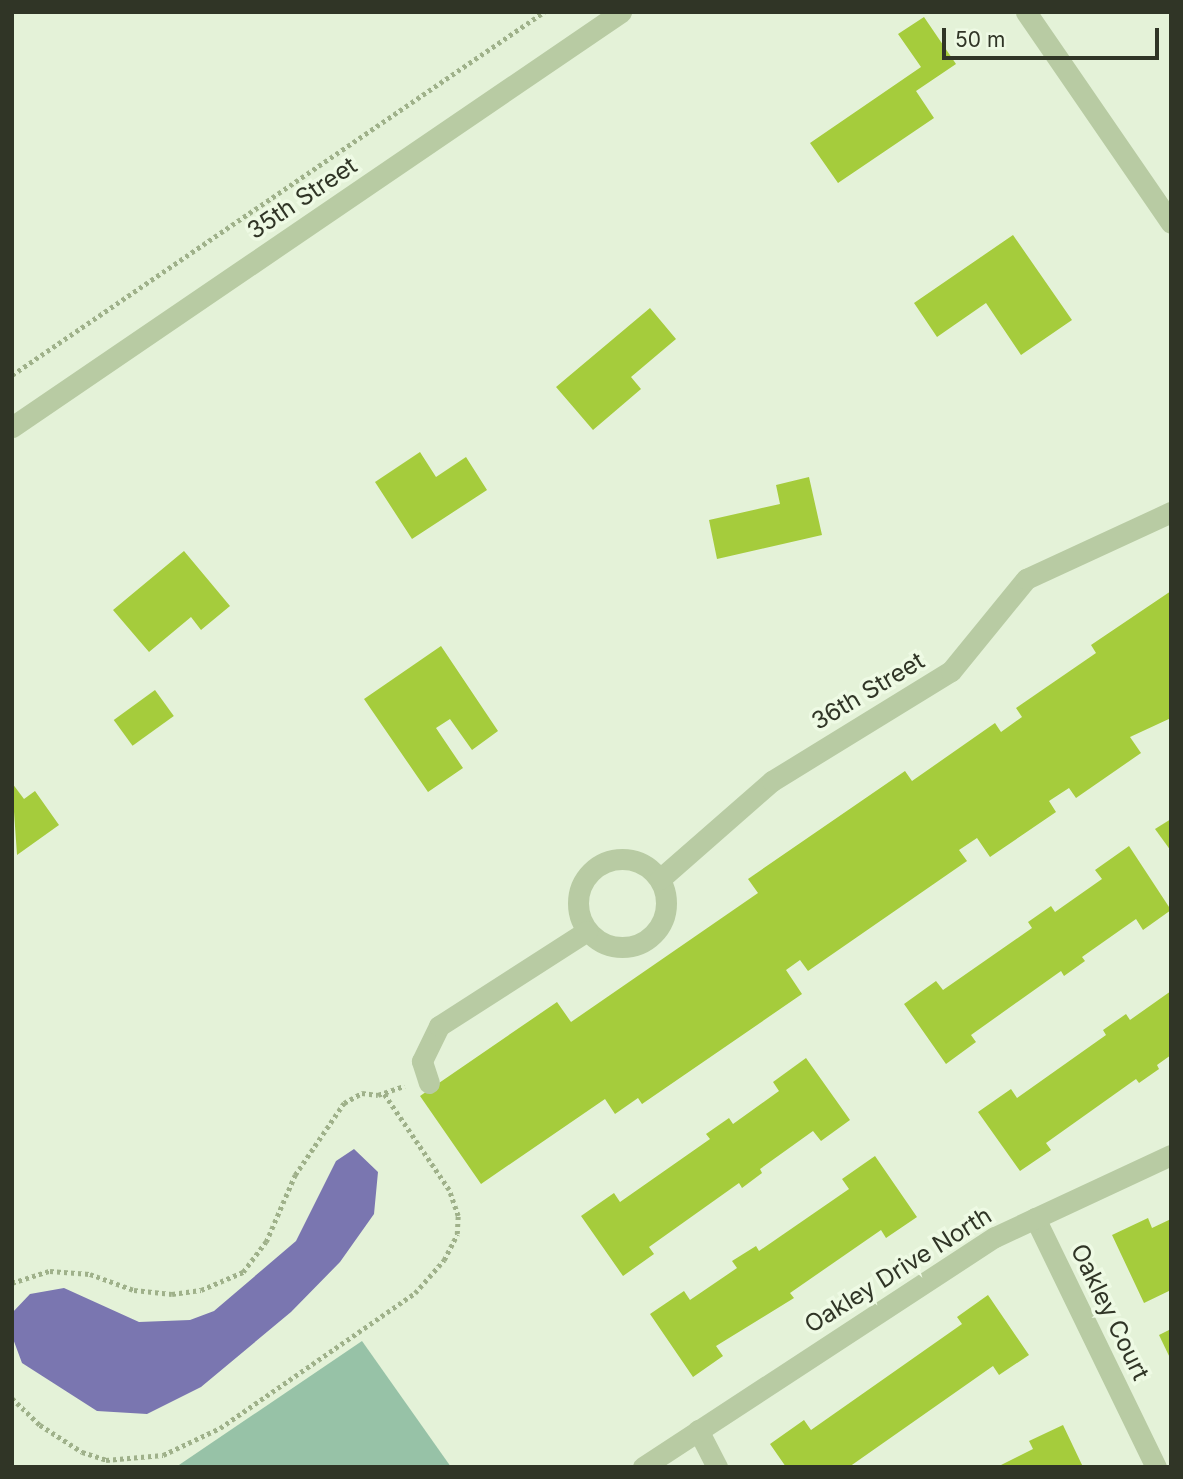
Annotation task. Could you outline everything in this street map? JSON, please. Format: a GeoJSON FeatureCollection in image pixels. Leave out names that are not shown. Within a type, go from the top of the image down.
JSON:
{"type":"FeatureCollection","features":[{"type":"Feature","properties":{"kind":"street","name":"35th Street"},"geometry":{"type":"LineString","coordinates":[[12,426],[621,12]]}},
{"type":"Feature","properties":{"kind":"street"},"geometry":{"type":"LineString","coordinates":[[1026,12],[1171,223]]}},
{"type":"Feature","properties":{"kind":"street","name":"36th Street"},"geometry":{"type":"LineString","coordinates":[[660,879],[772,781],[951,671],[1026,579],[1171,512]]}},
{"type":"Feature","properties":{"kind":"street"},"geometry":{"type":"LineString","coordinates":[[632,859],[660,879],[665,916],[641,943],[610,946],[587,931],[578,906],[579,892],[597,866],[632,859]]}},
{"type":"Feature","properties":{"kind":"street"},"geometry":{"type":"LineString","coordinates":[[429,1083],[422,1061],[439,1026],[587,931]]}},
{"type":"Feature","properties":{"kind":"street","name":"Oakley Drive North"},"geometry":{"type":"LineString","coordinates":[[643,1467],[956,1261],[1035,1218],[1171,1155]]}},
{"type":"Feature","properties":{"kind":"street","name":"Oakley Court"},"geometry":{"type":"LineString","coordinates":[[1035,1218],[1156,1467]]}},
{"type":"Feature","properties":{"kind":"street"},"geometry":{"type":"LineString","coordinates":[[698,1430],[717,1467]]}},
{"type":"Feature","properties":{"kind":"path"},"geometry":{"type":"LineString","coordinates":[[12,375],[544,12]]}},
{"type":"Feature","properties":{"kind":"path"},"geometry":{"type":"LineString","coordinates":[[12,1283],[50,1271],[90,1274],[134,1290],[172,1294],[201,1290],[243,1272],[266,1242],[295,1175],[324,1129],[344,1103],[362,1093],[384,1094],[449,1190],[458,1216],[457,1234],[444,1260],[415,1293],[220,1428],[163,1455],[106,1460],[82,1452],[40,1425],[12,1398]]}},
{"type":"Feature","properties":{"kind":"green space"},"geometry":{"type":"Polygon","coordinates":[[[362,1341],[451,1467],[176,1467],[362,1341]]]}},
{"type":"Feature","properties":{"kind":"shaded area"},"geometry":{"type":"Polygon","coordinates":[[[354,1149],[378,1172],[374,1214],[340,1262],[291,1312],[201,1387],[147,1414],[97,1411],[22,1363],[12,1336],[12,1313],[30,1294],[64,1288],[139,1322],[190,1320],[214,1311],[296,1241],[336,1161],[354,1149]]]}},
{"type":"Feature","properties":{"kind":"building"},"geometry":{"type":"Polygon","coordinates":[[[924,17],[956,64],[916,91],[934,118],[838,183],[810,143],[921,67],[898,34],[924,17]]]}},
{"type":"Feature","properties":{"kind":"building"},"geometry":{"type":"Polygon","coordinates":[[[1013,235],[1072,320],[1021,355],[986,303],[937,337],[914,303],[1013,235]]]}},
{"type":"Feature","properties":{"kind":"building"},"geometry":{"type":"Polygon","coordinates":[[[650,308],[676,339],[631,377],[641,389],[593,430],[556,387],[650,308]]]}},
{"type":"Feature","properties":{"kind":"building"},"geometry":{"type":"Polygon","coordinates":[[[420,452],[436,477],[466,457],[487,490],[412,539],[375,482],[420,452]]]}},
{"type":"Feature","properties":{"kind":"building"},"geometry":{"type":"Polygon","coordinates":[[[809,477],[822,535],[717,559],[709,520],[780,504],[776,485],[809,477]]]}},
{"type":"Feature","properties":{"kind":"building"},"geometry":{"type":"Polygon","coordinates":[[[184,551],[230,606],[201,630],[191,617],[149,652],[113,610],[184,551]]]}},
{"type":"Feature","properties":{"kind":"building"},"geometry":{"type":"Polygon","coordinates":[[[1171,591],[1171,718],[1130,737],[1141,753],[1076,798],[1069,788],[1049,801],[1056,812],[990,857],[977,838],[959,850],[967,861],[808,971],[800,960],[786,970],[802,994],[642,1104],[638,1098],[615,1114],[605,1099],[481,1184],[420,1096],[557,1002],[571,1022],[758,893],[748,879],[905,771],[912,781],[995,723],[1001,732],[1022,717],[1016,708],[1096,653],[1091,645],[1171,591]]]}},
{"type":"Feature","properties":{"kind":"building"},"geometry":{"type":"Polygon","coordinates":[[[441,646],[498,731],[472,750],[450,719],[436,728],[463,768],[428,792],[364,699],[441,646]]]}},
{"type":"Feature","properties":{"kind":"building"},"geometry":{"type":"Polygon","coordinates":[[[155,690],[174,716],[133,746],[114,720],[155,690]]]}},
{"type":"Feature","properties":{"kind":"building"},"geometry":{"type":"Polygon","coordinates":[[[12,783],[24,799],[35,791],[59,825],[17,855],[12,783]]]}},
{"type":"Feature","properties":{"kind":"building"},"geometry":{"type":"Polygon","coordinates":[[[1171,819],[1171,851],[1155,829],[1171,819]]]}},
{"type":"Feature","properties":{"kind":"building"},"geometry":{"type":"Polygon","coordinates":[[[1129,846],[1171,910],[1143,930],[1136,919],[1082,957],[1085,961],[1064,976],[1061,971],[971,1035],[976,1042],[946,1064],[904,1004],[936,981],[943,990],[1032,928],[1028,922],[1051,906],[1055,912],[1102,879],[1095,870],[1129,846]]]}},
{"type":"Feature","properties":{"kind":"building"},"geometry":{"type":"Polygon","coordinates":[[[1171,991],[1171,1055],[1157,1065],[1159,1069],[1139,1083],[1136,1079],[1046,1143],[1051,1150],[1020,1171],[978,1112],[1011,1089],[1017,1098],[1106,1035],[1103,1030],[1126,1014],[1130,1020],[1171,991]]]}},
{"type":"Feature","properties":{"kind":"building"},"geometry":{"type":"Polygon","coordinates":[[[806,1058],[850,1120],[821,1141],[813,1131],[760,1169],[762,1173],[742,1188],[739,1183],[649,1247],[654,1254],[623,1276],[581,1216],[614,1193],[620,1202],[710,1139],[706,1134],[729,1118],[733,1124],[779,1091],[773,1082],[806,1058]]]}},
{"type":"Feature","properties":{"kind":"building"},"geometry":{"type":"Polygon","coordinates":[[[875,1156],[917,1217],[886,1238],[881,1230],[790,1293],[794,1298],[716,1346],[723,1356],[693,1377],[650,1314],[684,1291],[690,1300],[737,1268],[732,1261],[756,1246],[759,1251],[849,1189],[842,1179],[875,1156]]]}},
{"type":"Feature","properties":{"kind":"building"},"geometry":{"type":"Polygon","coordinates":[[[1148,1218],[1152,1228],[1171,1219],[1171,1290],[1144,1303],[1112,1235],[1148,1218]]]}},
{"type":"Feature","properties":{"kind":"building"},"geometry":{"type":"Polygon","coordinates":[[[988,1295],[1029,1355],[999,1375],[993,1366],[849,1467],[786,1467],[770,1444],[804,1420],[811,1430],[962,1324],[957,1317],[988,1295]]]}},
{"type":"Feature","properties":{"kind":"building"},"geometry":{"type":"Polygon","coordinates":[[[1171,1329],[1171,1360],[1159,1335],[1171,1329]]]}},
{"type":"Feature","properties":{"kind":"building"},"geometry":{"type":"Polygon","coordinates":[[[1063,1425],[1083,1467],[997,1467],[1033,1449],[1029,1441],[1063,1425]]]}}]}
